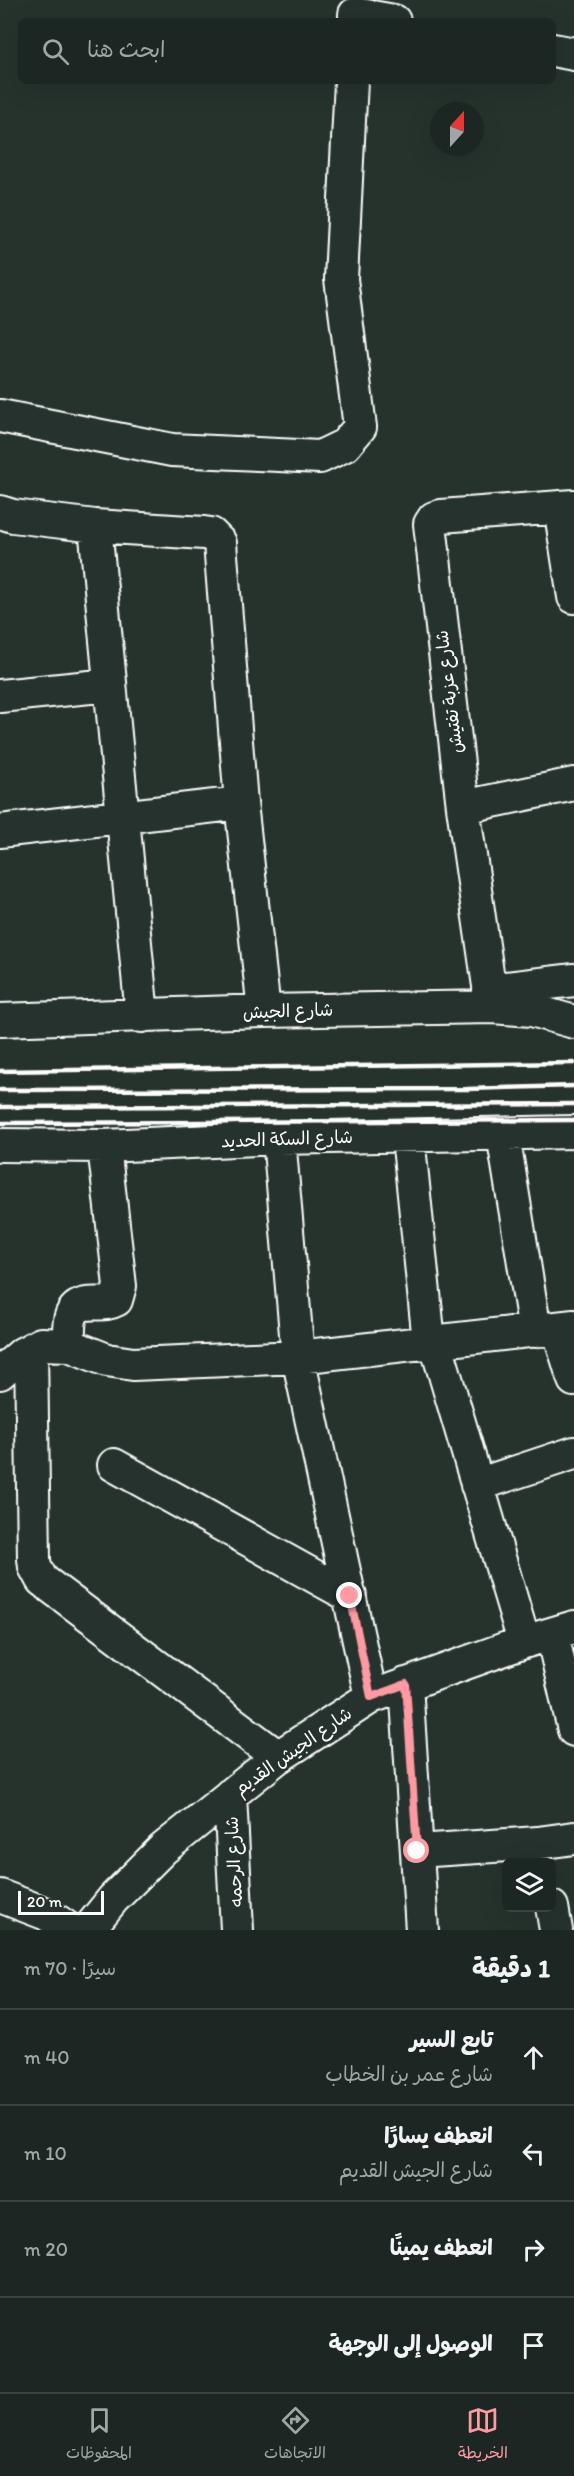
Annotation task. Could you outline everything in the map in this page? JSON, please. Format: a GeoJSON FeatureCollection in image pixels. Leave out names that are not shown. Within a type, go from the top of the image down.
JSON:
{"type":"FeatureCollection","features":[{"type":"Feature","properties":{"kind":"street"},"geometry":{"type":"LineString","coordinates":[[355,12],[381,18]]}},
{"type":"Feature","properties":{"kind":"street"},"geometry":{"type":"LineString","coordinates":[[556,51],[574,54]]}},
{"type":"Feature","properties":{"kind":"street"},"geometry":{"type":"LineString","coordinates":[[0,416],[172,450],[320,457],[345,445],[360,427],[340,279],[351,84]]}},
{"type":"Feature","properties":{"kind":"street"},"geometry":{"type":"LineString","coordinates":[[567,507],[574,597]]}},
{"type":"Feature","properties":{"kind":"street","name":"شارع عزبة تفتيش"},"geometry":{"type":"LineString","coordinates":[[490,998],[463,807],[430,524],[434,518],[441,516],[567,507]]}},
{"type":"Feature","properties":{"kind":"street"},"geometry":{"type":"LineString","coordinates":[[0,512],[95,526],[204,533],[211,534],[220,543],[241,803],[264,1011]]}},
{"type":"Feature","properties":{"kind":"street"},"geometry":{"type":"LineString","coordinates":[[95,526],[142,1016]]}},
{"type":"Feature","properties":{"kind":"street"},"geometry":{"type":"LineString","coordinates":[[0,696],[110,685]]}},
{"type":"Feature","properties":{"kind":"street"},"geometry":{"type":"LineString","coordinates":[[463,807],[574,784]]}},
{"type":"Feature","properties":{"kind":"street"},"geometry":{"type":"LineString","coordinates":[[0,831],[241,803]]}},
{"type":"Feature","properties":{"kind":"street"},"geometry":{"type":"LineString","coordinates":[[490,998],[574,980]]}},
{"type":"Feature","properties":{"kind":"street","name":"شارع الجيش"},"geometry":{"type":"LineString","coordinates":[[0,1020],[264,1011],[490,998],[574,1022]]}},
{"type":"Feature","properties":{"kind":"street","name":"شارع السكة الحديد"},"geometry":{"type":"LineString","coordinates":[[0,1145],[105,1146],[279,1138],[574,1132]]}},
{"type":"Feature","properties":{"kind":"street"},"geometry":{"type":"LineString","coordinates":[[503,1134],[556,1328],[574,1380]]}},
{"type":"Feature","properties":{"kind":"street"},"geometry":{"type":"LineString","coordinates":[[408,1136],[432,1342],[477,1485],[550,1635],[574,1731]]}},
{"type":"Feature","properties":{"kind":"street"},"geometry":{"type":"LineString","coordinates":[[279,1138],[298,1357],[371,1697]]}},
{"type":"Feature","properties":{"kind":"street"},"geometry":{"type":"LineString","coordinates":[[69,1345],[69,1323],[72,1314],[86,1304],[109,1304],[116,1300],[119,1294],[105,1146]]}},
{"type":"Feature","properties":{"kind":"street"},"geometry":{"type":"LineString","coordinates":[[0,1372],[41,1344],[69,1345],[107,1360],[133,1364],[298,1357],[556,1328]]}},
{"type":"Feature","properties":{"kind":"street"},"geometry":{"type":"LineString","coordinates":[[31,1349],[34,1559],[38,1574],[42,1580],[278,1757]]}},
{"type":"Feature","properties":{"kind":"street"},"geometry":{"type":"LineString","coordinates":[[477,1485],[574,1453]]}},
{"type":"Feature","properties":{"kind":"street"},"geometry":{"type":"LineString","coordinates":[[114,1465],[350,1596]]}},
{"type":"Feature","properties":{"kind":"street","name":"شارع الجيش القديم"},"geometry":{"type":"LineString","coordinates":[[88,1930],[113,1899],[163,1850],[278,1757],[371,1697],[550,1635]]}},
{"type":"Feature","properties":{"kind":"street"},"geometry":{"type":"LineString","coordinates":[[406,1684],[422,1930]]}},
{"type":"Feature","properties":{"kind":"street","name":"شارع الرحمه"},"geometry":{"type":"LineString","coordinates":[[230,1795],[237,1930]]}},
{"type":"Feature","properties":{"kind":"street"},"geometry":{"type":"LineString","coordinates":[[417,1851],[540,1853],[574,1838]]}},
{"type":"Feature","properties":{"kind":"street"},"geometry":{"type":"LineString","coordinates":[[0,1896],[47,1914],[70,1930]]}},
{"type":"Feature","properties":{"kind":"street"},"geometry":{"type":"LineString","coordinates":[[553,1912],[556,1930]]}},
{"type":"Feature","properties":{"kind":"railway"},"geometry":{"type":"LineString","coordinates":[[0,1071],[574,1063]]}},
{"type":"Feature","properties":{"kind":"railway"},"geometry":{"type":"LineString","coordinates":[[0,1090],[467,1089],[574,1086]]}},
{"type":"Feature","properties":{"kind":"railway"},"geometry":{"type":"LineString","coordinates":[[0,1107],[574,1104]]}},
{"type":"Feature","properties":{"kind":"railway"},"geometry":{"type":"LineString","coordinates":[[0,1123],[574,1120]]}},
{"type":"Feature","properties":{"kind":"route"},"geometry":{"type":"LineString","coordinates":[[350,1596],[371,1697],[406,1684],[417,1851]]}}]}
